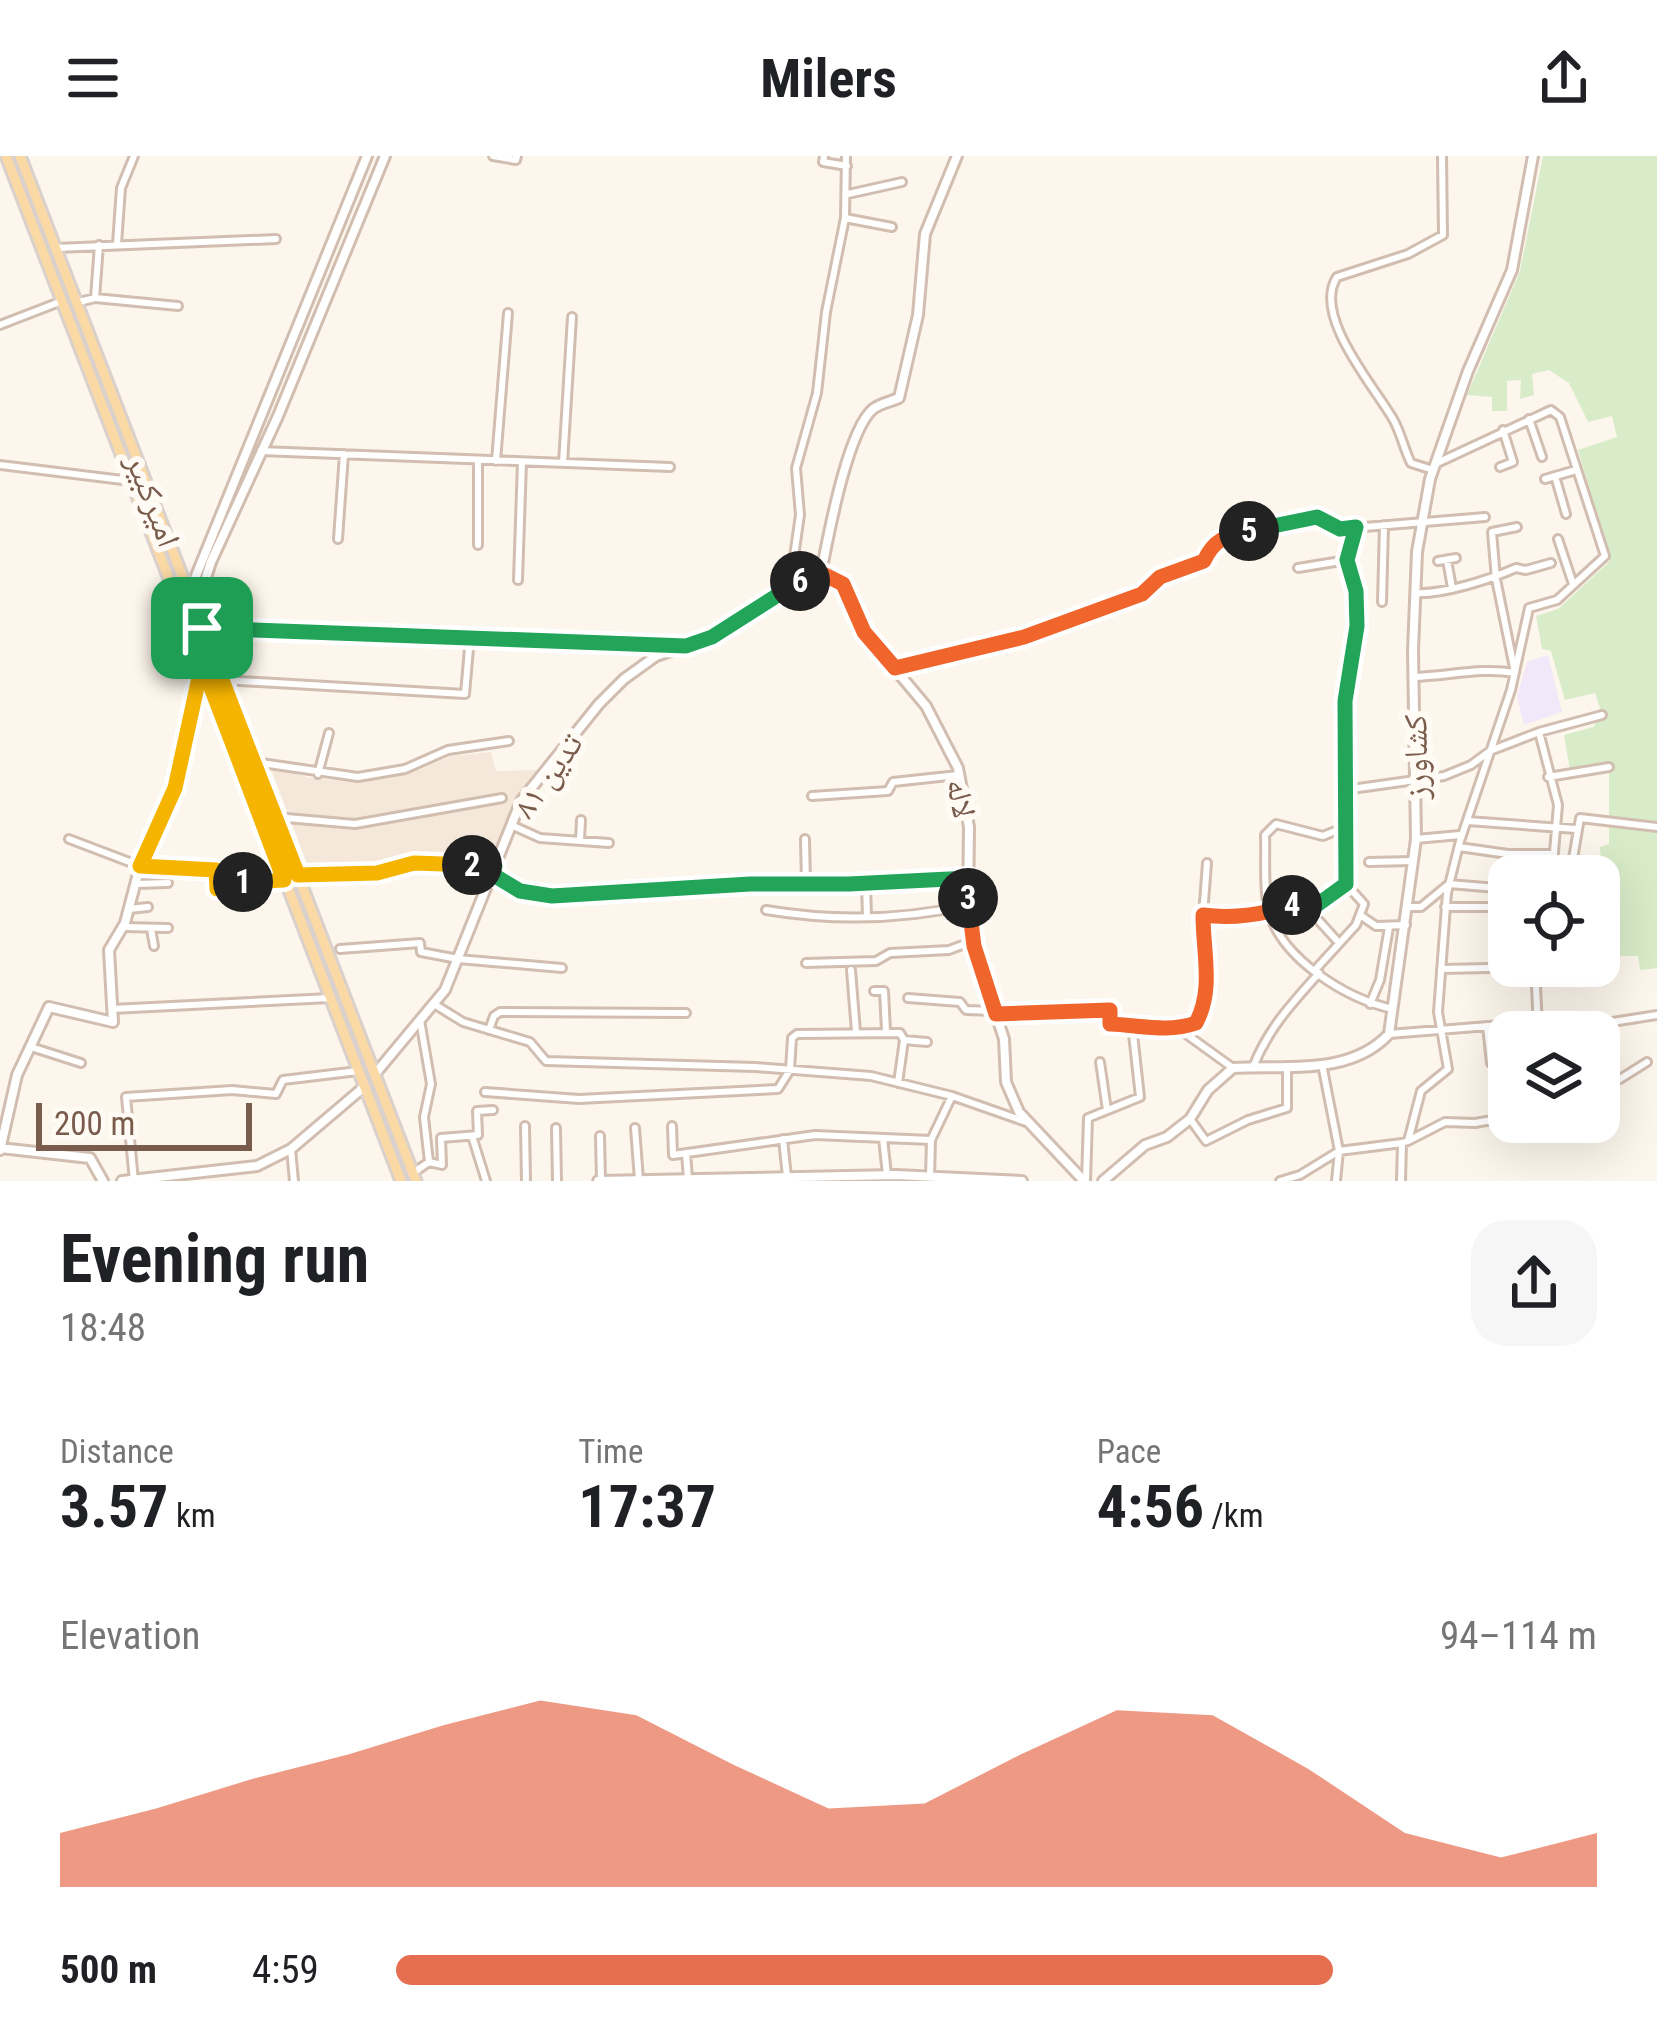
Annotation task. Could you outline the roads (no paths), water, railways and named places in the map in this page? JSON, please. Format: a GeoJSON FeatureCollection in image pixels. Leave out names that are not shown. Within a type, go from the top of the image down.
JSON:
{"type":"FeatureCollection","features":[{"type":"Feature","properties":{"kind":"main road","name":"امیرکبیر"},"geometry":{"type":"LineString","coordinates":[[6,156],[401,1181]]}},
{"type":"Feature","properties":{"kind":"main road","name":"امیرکبیر"},"geometry":{"type":"LineString","coordinates":[[20,156],[414,1177]]}},
{"type":"Feature","properties":{"kind":"main road"},"geometry":{"type":"LineString","coordinates":[[230,737],[242,732]]}},
{"type":"Feature","properties":{"kind":"street"},"geometry":{"type":"LineString","coordinates":[[117,244],[122,188],[134,156]]}},
{"type":"Feature","properties":{"kind":"street"},"geometry":{"type":"LineString","coordinates":[[189,592],[367,156]]}},
{"type":"Feature","properties":{"kind":"street"},"geometry":{"type":"LineString","coordinates":[[196,610],[212,562],[385,156]]}},
{"type":"Feature","properties":{"kind":"street"},"geometry":{"type":"LineString","coordinates":[[493,156],[516,160],[517,156]]}},
{"type":"Feature","properties":{"kind":"street"},"geometry":{"type":"LineString","coordinates":[[824,156],[823,162],[847,166]]}},
{"type":"Feature","properties":{"kind":"street"},"geometry":{"type":"LineString","coordinates":[[790,585],[800,514],[796,468],[817,393],[826,312],[845,218],[847,156]]}},
{"type":"Feature","properties":{"kind":"street"},"geometry":{"type":"LineString","coordinates":[[821,573],[832,512],[865,421],[874,407],[899,398],[918,315],[926,234],[957,156]]}},
{"type":"Feature","properties":{"kind":"street"},"geometry":{"type":"LineString","coordinates":[[1401,1181],[1405,1142],[1420,1091],[1448,1069],[1440,1029],[1449,884],[1515,673],[1529,608],[1557,600],[1605,556],[1560,417],[1551,410],[1529,418],[1434,467],[1411,463],[1398,427],[1333,319],[1330,298],[1337,277],[1408,254],[1443,235],[1442,156]]}},
{"type":"Feature","properties":{"kind":"street","name":"کشاورز"},"geometry":{"type":"LineString","coordinates":[[1390,1034],[1417,839],[1413,677],[1423,520],[1434,467],[1468,371],[1512,270],[1533,156]]}},
{"type":"Feature","properties":{"kind":"street"},"geometry":{"type":"LineString","coordinates":[[848,194],[902,182]]}},
{"type":"Feature","properties":{"kind":"street"},"geometry":{"type":"LineString","coordinates":[[845,218],[892,227]]}},
{"type":"Feature","properties":{"kind":"street"},"geometry":{"type":"LineString","coordinates":[[56,248],[276,239]]}},
{"type":"Feature","properties":{"kind":"street"},"geometry":{"type":"LineString","coordinates":[[94,298],[99,244]]}},
{"type":"Feature","properties":{"kind":"street"},"geometry":{"type":"LineString","coordinates":[[79,302],[94,298],[178,306]]}},
{"type":"Feature","properties":{"kind":"street"},"geometry":{"type":"LineString","coordinates":[[0,325],[62,301]]}},
{"type":"Feature","properties":{"kind":"street"},"geometry":{"type":"LineString","coordinates":[[496,461],[508,313]]}},
{"type":"Feature","properties":{"kind":"street"},"geometry":{"type":"LineString","coordinates":[[563,463],[572,317]]}},
{"type":"Feature","properties":{"kind":"street"},"geometry":{"type":"LineString","coordinates":[[1529,418],[1542,457]]}},
{"type":"Feature","properties":{"kind":"street"},"geometry":{"type":"LineString","coordinates":[[1501,466],[1513,462],[1503,430]]}},
{"type":"Feature","properties":{"kind":"street"},"geometry":{"type":"LineString","coordinates":[[262,451],[670,467]]}},
{"type":"Feature","properties":{"kind":"street"},"geometry":{"type":"LineString","coordinates":[[338,538],[344,454]]}},
{"type":"Feature","properties":{"kind":"street"},"geometry":{"type":"LineString","coordinates":[[478,460],[478,545]]}},
{"type":"Feature","properties":{"kind":"street"},"geometry":{"type":"LineString","coordinates":[[518,580],[521,462]]}},
{"type":"Feature","properties":{"kind":"street"},"geometry":{"type":"LineString","coordinates":[[0,466],[131,481]]}},
{"type":"Feature","properties":{"kind":"street"},"geometry":{"type":"LineString","coordinates":[[1545,478],[1577,470]]}},
{"type":"Feature","properties":{"kind":"street"},"geometry":{"type":"LineString","coordinates":[[1555,476],[1566,514]]}},
{"type":"Feature","properties":{"kind":"street"},"geometry":{"type":"LineString","coordinates":[[895,668],[1024,637],[1142,594],[1160,577],[1204,561],[1211,545],[1225,536],[1317,517],[1340,529],[1485,517]]}},
{"type":"Feature","properties":{"kind":"street"},"geometry":{"type":"LineString","coordinates":[[1382,602],[1384,524]]}},
{"type":"Feature","properties":{"kind":"street"},"geometry":{"type":"LineString","coordinates":[[1253,1067],[1262,1042],[1364,904],[1346,884],[1343,790],[1345,701],[1357,626],[1356,591],[1347,560],[1356,527]]}},
{"type":"Feature","properties":{"kind":"street"},"geometry":{"type":"LineString","coordinates":[[1515,673],[1496,579],[1492,532],[1517,527]]}},
{"type":"Feature","properties":{"kind":"street"},"geometry":{"type":"LineString","coordinates":[[1558,539],[1573,584]]}},
{"type":"Feature","properties":{"kind":"street"},"geometry":{"type":"LineString","coordinates":[[1298,568],[1347,560]]}},
{"type":"Feature","properties":{"kind":"street"},"geometry":{"type":"LineString","coordinates":[[1447,560],[1452,588]]}},
{"type":"Feature","properties":{"kind":"street"},"geometry":{"type":"LineString","coordinates":[[1415,592],[1438,594],[1550,562]]}},
{"type":"Feature","properties":{"kind":"street","name":"تدین ۸۱"},"geometry":{"type":"LineString","coordinates":[[375,1074],[446,990],[521,801],[611,691],[656,656],[712,637],[790,585],[821,573]]}},
{"type":"Feature","properties":{"kind":"street","name":"لاله"},"geometry":{"type":"LineString","coordinates":[[821,573],[843,584],[864,632],[926,706],[959,775],[969,827],[968,905],[973,941],[1004,1039],[1006,1082],[1029,1123],[1085,1181]]}},
{"type":"Feature","properties":{"kind":"street"},"geometry":{"type":"LineString","coordinates":[[202,628],[686,646]]}},
{"type":"Feature","properties":{"kind":"street"},"geometry":{"type":"LineString","coordinates":[[223,680],[465,694],[470,637]]}},
{"type":"Feature","properties":{"kind":"street"},"geometry":{"type":"LineString","coordinates":[[103,1181],[90,1158],[0,1148],[17,1075],[49,1007],[113,1022],[109,950],[123,927],[140,866],[175,788],[202,664]]}},
{"type":"Feature","properties":{"kind":"street"},"geometry":{"type":"LineString","coordinates":[[1413,677],[1489,668],[1515,673]]}},
{"type":"Feature","properties":{"kind":"street"},"geometry":{"type":"LineString","coordinates":[[1343,790],[1415,781],[1471,765],[1490,751],[1602,715]]}},
{"type":"Feature","properties":{"kind":"street"},"geometry":{"type":"LineString","coordinates":[[1459,847],[1552,854],[1558,805],[1540,732]]}},
{"type":"Feature","properties":{"kind":"street"},"geometry":{"type":"LineString","coordinates":[[319,774],[329,733]]}},
{"type":"Feature","properties":{"kind":"street"},"geometry":{"type":"LineString","coordinates":[[254,762],[358,777],[405,769],[448,750],[509,741]]}},
{"type":"Feature","properties":{"kind":"street"},"geometry":{"type":"LineString","coordinates":[[1548,777],[1609,767]]}},
{"type":"Feature","properties":{"kind":"street"},"geometry":{"type":"LineString","coordinates":[[812,796],[888,791],[893,782],[959,775]]}},
{"type":"Feature","properties":{"kind":"street"},"geometry":{"type":"LineString","coordinates":[[275,817],[356,824],[502,798]]}},
{"type":"Feature","properties":{"kind":"street"},"geometry":{"type":"LineString","coordinates":[[1573,855],[1580,818],[1657,826]]}},
{"type":"Feature","properties":{"kind":"street"},"geometry":{"type":"LineString","coordinates":[[580,841],[581,820]]}},
{"type":"Feature","properties":{"kind":"street"},"geometry":{"type":"LineString","coordinates":[[1468,821],[1576,829]]}},
{"type":"Feature","properties":{"kind":"street"},"geometry":{"type":"LineString","coordinates":[[1345,826],[1323,836],[1276,824],[1265,835],[1269,913],[1289,946],[1317,971],[1370,1004],[1393,1009]]}},
{"type":"Feature","properties":{"kind":"street"},"geometry":{"type":"LineString","coordinates":[[511,825],[540,838],[609,843]]}},
{"type":"Feature","properties":{"kind":"street"},"geometry":{"type":"LineString","coordinates":[[1417,839],[1462,835]]}},
{"type":"Feature","properties":{"kind":"street"},"geometry":{"type":"LineString","coordinates":[[69,839],[140,866],[216,870],[217,889],[254,880],[284,880]]}},
{"type":"Feature","properties":{"kind":"street"},"geometry":{"type":"LineString","coordinates":[[806,839],[806,884]]}},
{"type":"Feature","properties":{"kind":"street"},"geometry":{"type":"LineString","coordinates":[[1369,862],[1415,861]]}},
{"type":"Feature","properties":{"kind":"street"},"geometry":{"type":"LineString","coordinates":[[298,875],[377,873],[414,863],[493,870],[520,891],[552,896],[969,878]]}},
{"type":"Feature","properties":{"kind":"street"},"geometry":{"type":"LineString","coordinates":[[908,998],[960,1002],[966,1010],[996,1013],[1110,1010],[1110,1024],[1179,1029],[1196,1023],[1208,987],[1203,915],[1207,863]]}},
{"type":"Feature","properties":{"kind":"street"},"geometry":{"type":"LineString","coordinates":[[136,884],[168,883]]}},
{"type":"Feature","properties":{"kind":"street"},"geometry":{"type":"LineString","coordinates":[[866,883],[868,916]]}},
{"type":"Feature","properties":{"kind":"street"},"geometry":{"type":"LineString","coordinates":[[1310,910],[1346,884]]}},
{"type":"Feature","properties":{"kind":"street"},"geometry":{"type":"LineString","coordinates":[[1408,907],[1421,907],[1449,884],[1488,887]]}},
{"type":"Feature","properties":{"kind":"street"},"geometry":{"type":"LineString","coordinates":[[1203,915],[1226,918],[1269,913],[1302,902],[1339,943]]}},
{"type":"Feature","properties":{"kind":"street"},"geometry":{"type":"LineString","coordinates":[[766,910],[823,917],[868,916],[924,914],[968,905]]}},
{"type":"Feature","properties":{"kind":"street"},"geometry":{"type":"LineString","coordinates":[[129,908],[148,907]]}},
{"type":"Feature","properties":{"kind":"street"},"geometry":{"type":"LineString","coordinates":[[1445,907],[1488,907]]}},
{"type":"Feature","properties":{"kind":"street"},"geometry":{"type":"LineString","coordinates":[[1360,915],[1376,926],[1406,925]]}},
{"type":"Feature","properties":{"kind":"street"},"geometry":{"type":"LineString","coordinates":[[123,927],[168,928]]}},
{"type":"Feature","properties":{"kind":"street"},"geometry":{"type":"LineString","coordinates":[[1370,1004],[1380,980],[1389,927]]}},
{"type":"Feature","properties":{"kind":"street"},"geometry":{"type":"LineString","coordinates":[[151,929],[154,946]]}},
{"type":"Feature","properties":{"kind":"street"},"geometry":{"type":"LineString","coordinates":[[806,963],[876,961],[890,953],[949,950],[973,941]]}},
{"type":"Feature","properties":{"kind":"street"},"geometry":{"type":"LineString","coordinates":[[340,949],[420,943],[421,952],[458,959],[562,968]]}},
{"type":"Feature","properties":{"kind":"street"},"geometry":{"type":"LineString","coordinates":[[1441,969],[1488,969]]}},
{"type":"Feature","properties":{"kind":"street"},"geometry":{"type":"LineString","coordinates":[[851,970],[856,1034]]}},
{"type":"Feature","properties":{"kind":"street"},"geometry":{"type":"LineString","coordinates":[[874,991],[884,991],[886,1033]]}},
{"type":"Feature","properties":{"kind":"street"},"geometry":{"type":"LineString","coordinates":[[112,1009],[330,998]]}},
{"type":"Feature","properties":{"kind":"street"},"geometry":{"type":"LineString","coordinates":[[434,1004],[463,1022],[530,1042],[546,1061],[871,1076],[952,1096],[1029,1123]]}},
{"type":"Feature","properties":{"kind":"street"},"geometry":{"type":"LineString","coordinates":[[489,1030],[500,1012],[686,1013]]}},
{"type":"Feature","properties":{"kind":"street"},"geometry":{"type":"LineString","coordinates":[[1620,1023],[1657,1015]]}},
{"type":"Feature","properties":{"kind":"street"},"geometry":{"type":"LineString","coordinates":[[421,1020],[431,1084],[424,1117],[429,1162]]}},
{"type":"Feature","properties":{"kind":"street"},"geometry":{"type":"LineString","coordinates":[[1085,1181],[1087,1122],[1140,1097],[1132,1025]]}},
{"type":"Feature","properties":{"kind":"street"},"geometry":{"type":"LineString","coordinates":[[1103,1181],[1144,1145],[1167,1138],[1190,1119],[1208,1090],[1233,1068],[1322,1064],[1374,1050],[1390,1034],[1486,1026],[1488,1041]]}},
{"type":"Feature","properties":{"kind":"street"},"geometry":{"type":"LineString","coordinates":[[1179,1029],[1233,1068]]}},
{"type":"Feature","properties":{"kind":"street"},"geometry":{"type":"LineString","coordinates":[[485,1092],[579,1100],[778,1088],[790,1070],[794,1035],[900,1033],[904,1040],[898,1083]]}},
{"type":"Feature","properties":{"kind":"street"},"geometry":{"type":"LineString","coordinates":[[904,1040],[927,1042]]}},
{"type":"Feature","properties":{"kind":"street"},"geometry":{"type":"LineString","coordinates":[[31,1046],[81,1063]]}},
{"type":"Feature","properties":{"kind":"street"},"geometry":{"type":"LineString","coordinates":[[1620,1079],[1647,1061]]}},
{"type":"Feature","properties":{"kind":"street"},"geometry":{"type":"LineString","coordinates":[[1100,1062],[1107,1111]]}},
{"type":"Feature","properties":{"kind":"street"},"geometry":{"type":"LineString","coordinates":[[1322,1064],[1339,1150],[1336,1181]]}},
{"type":"Feature","properties":{"kind":"street"},"geometry":{"type":"LineString","coordinates":[[1190,1119],[1207,1141],[1248,1120],[1287,1108],[1286,1069]]}},
{"type":"Feature","properties":{"kind":"street"},"geometry":{"type":"LineString","coordinates":[[133,1180],[126,1097],[232,1090],[276,1094],[284,1080],[358,1071]]}},
{"type":"Feature","properties":{"kind":"street"},"geometry":{"type":"LineString","coordinates":[[122,1181],[257,1166],[291,1149],[364,1087]]}},
{"type":"Feature","properties":{"kind":"street"},"geometry":{"type":"LineString","coordinates":[[930,1177],[931,1140],[952,1096]]}},
{"type":"Feature","properties":{"kind":"street"},"geometry":{"type":"LineString","coordinates":[[429,1162],[442,1165],[441,1138],[478,1136],[477,1111],[493,1110]]}},
{"type":"Feature","properties":{"kind":"street"},"geometry":{"type":"LineString","coordinates":[[1280,1181],[1302,1178],[1339,1150],[1405,1142],[1445,1122],[1488,1121]]}},
{"type":"Feature","properties":{"kind":"street"},"geometry":{"type":"LineString","coordinates":[[525,1126],[526,1181]]}},
{"type":"Feature","properties":{"kind":"street"},"geometry":{"type":"LineString","coordinates":[[672,1126],[674,1155],[815,1135],[931,1140]]}},
{"type":"Feature","properties":{"kind":"street"},"geometry":{"type":"LineString","coordinates":[[556,1128],[557,1181]]}},
{"type":"Feature","properties":{"kind":"street"},"geometry":{"type":"LineString","coordinates":[[634,1128],[640,1180]]}},
{"type":"Feature","properties":{"kind":"street"},"geometry":{"type":"LineString","coordinates":[[472,1136],[486,1181]]}},
{"type":"Feature","properties":{"kind":"street"},"geometry":{"type":"LineString","coordinates":[[600,1136],[599,1181],[787,1177],[1022,1181]]}},
{"type":"Feature","properties":{"kind":"street"},"geometry":{"type":"LineString","coordinates":[[883,1138],[893,1177]]}},
{"type":"Feature","properties":{"kind":"street"},"geometry":{"type":"LineString","coordinates":[[783,1139],[787,1177]]}},
{"type":"Feature","properties":{"kind":"street"},"geometry":{"type":"LineString","coordinates":[[291,1149],[295,1181]]}},
{"type":"Feature","properties":{"kind":"street"},"geometry":{"type":"LineString","coordinates":[[686,1153],[688,1179]]}},
{"type":"Feature","properties":{"kind":"street"},"geometry":{"type":"LineString","coordinates":[[414,1177],[429,1162]]}}]}
